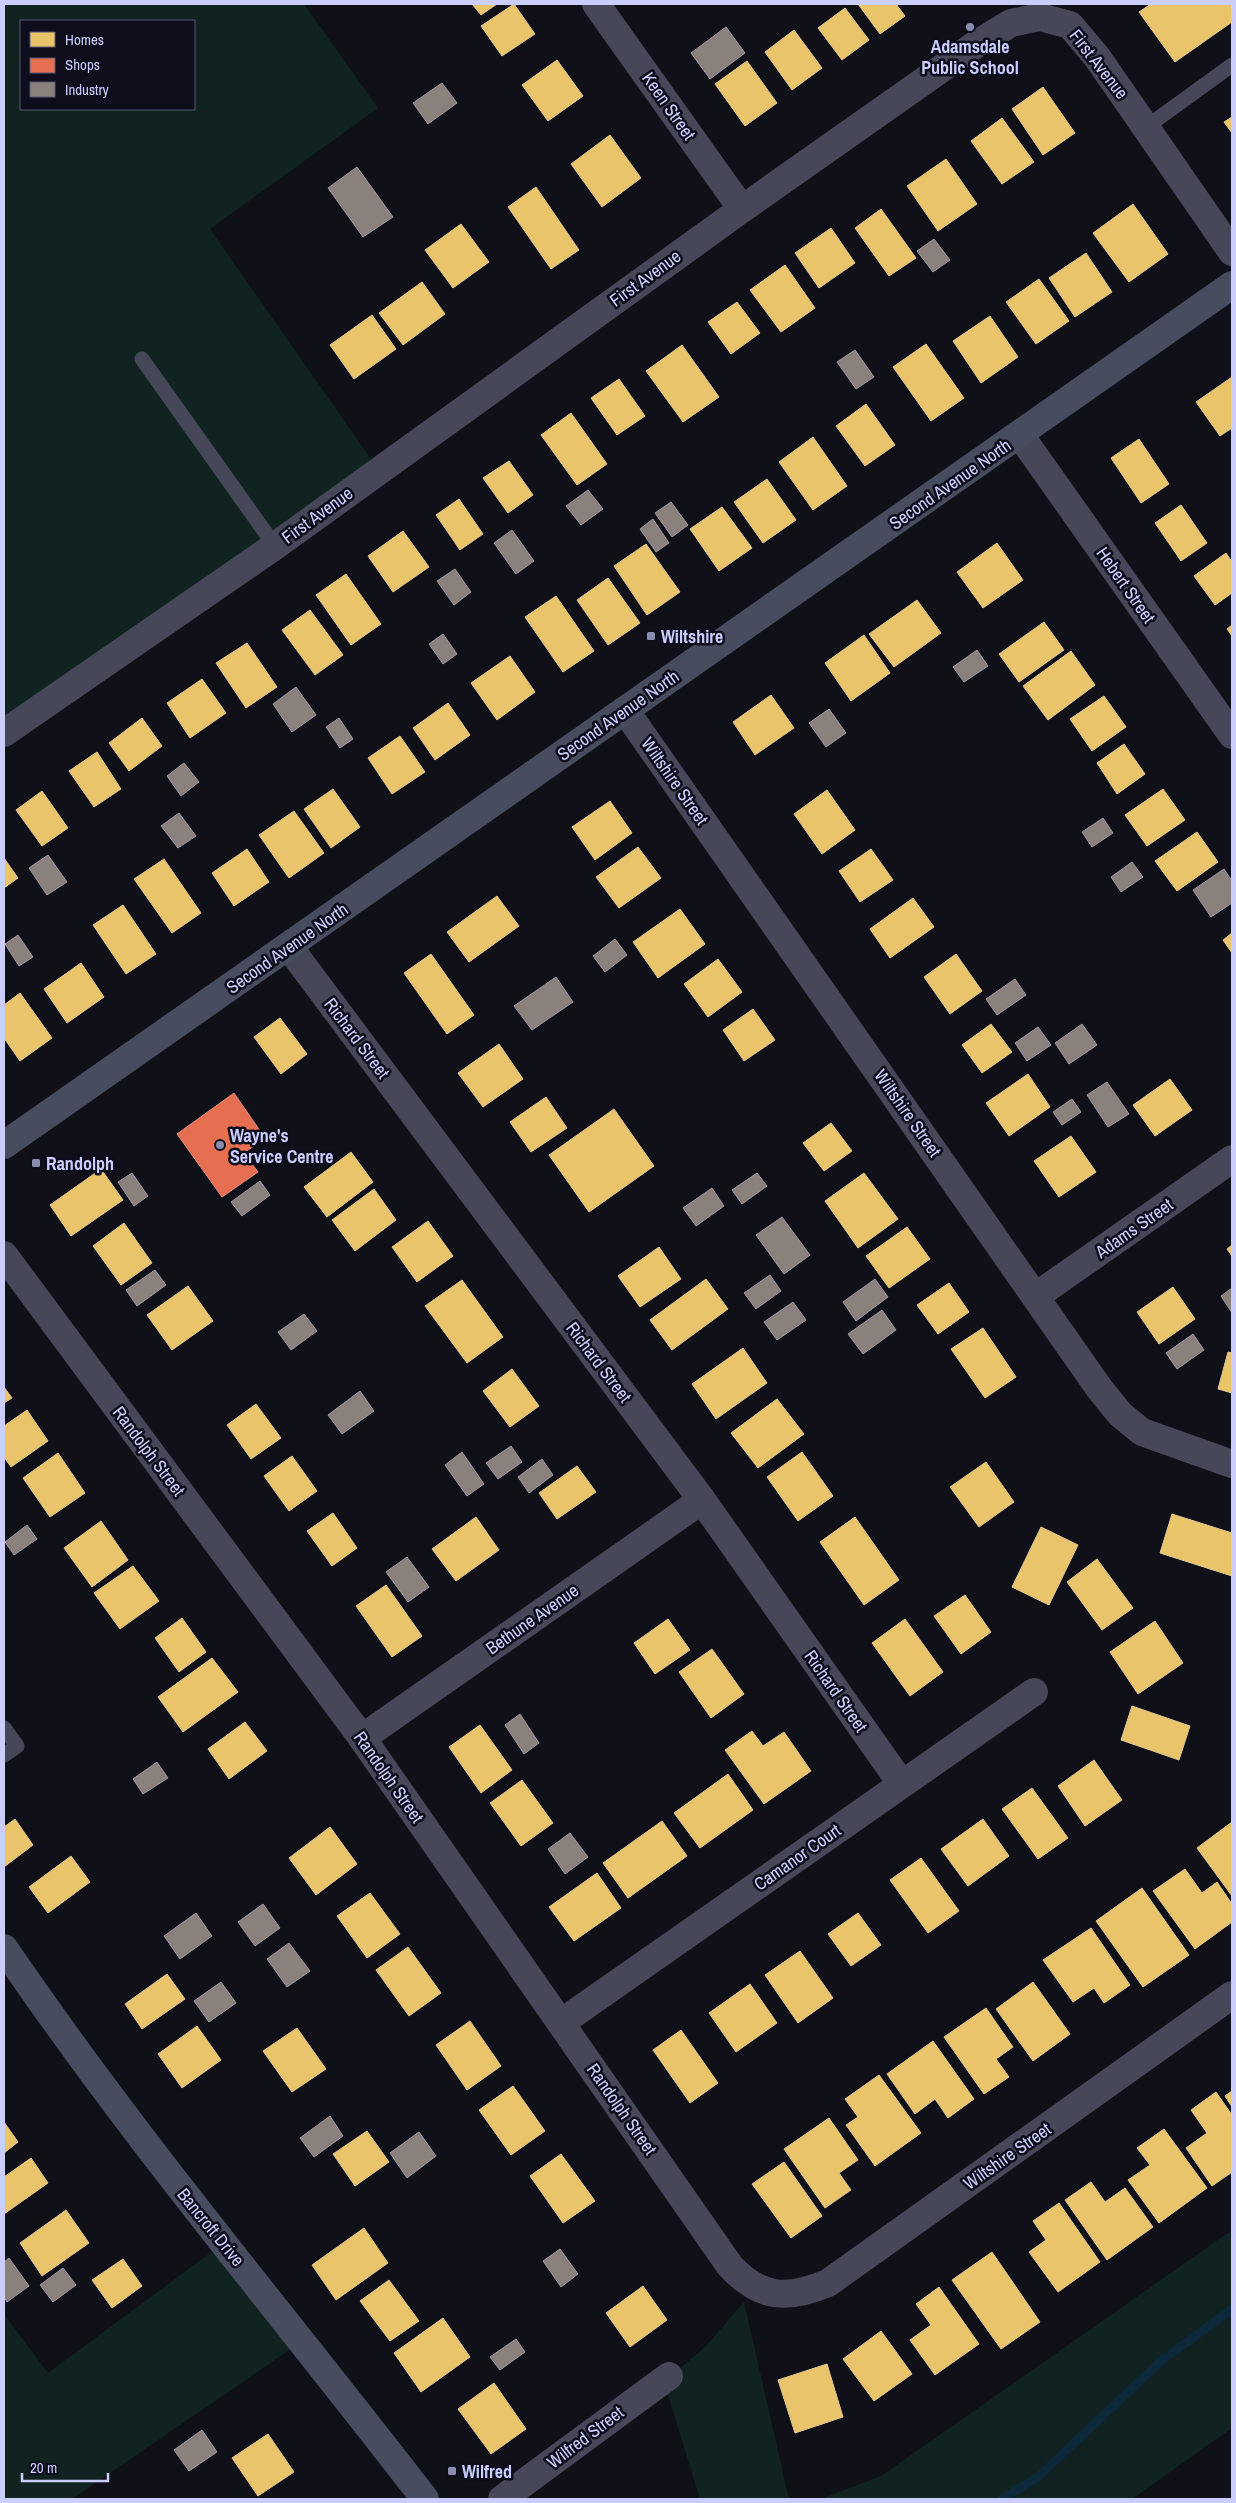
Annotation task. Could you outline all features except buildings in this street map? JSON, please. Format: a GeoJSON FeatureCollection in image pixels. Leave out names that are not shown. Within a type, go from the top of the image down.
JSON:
{"type":"FeatureCollection","features":[{"type":"Feature","properties":{"kind":"main road","name":"Second Avenue North"},"geometry":{"type":"LineString","coordinates":[[4,1145],[1232,285]]}},
{"type":"Feature","properties":{"kind":"main road","name":"Bancroft Drive"},"geometry":{"type":"LineString","coordinates":[[4,1948],[103,2087],[425,2499]]}},
{"type":"Feature","properties":{"kind":"street","name":"Keen Street"},"geometry":{"type":"LineString","coordinates":[[596,4],[742,209]]}},
{"type":"Feature","properties":{"kind":"street","name":"First Avenue"},"geometry":{"type":"LineString","coordinates":[[4,733],[275,546],[742,209],[975,45],[1012,23],[1040,17],[1070,25],[1097,57],[1232,252]]}},
{"type":"Feature","properties":{"kind":"street","name":"Hebert Street"},"geometry":{"type":"LineString","coordinates":[[1020,435],[1232,735]]}},
{"type":"Feature","properties":{"kind":"street","name":"Wiltshire Street"},"geometry":{"type":"LineString","coordinates":[[625,710],[1120,1414],[1142,1432],[1232,1464]]}},
{"type":"Feature","properties":{"kind":"street","name":"Richard Street"},"geometry":{"type":"LineString","coordinates":[[289,947],[702,1500],[902,1784]]}},
{"type":"Feature","properties":{"kind":"street","name":"Adams Street"},"geometry":{"type":"LineString","coordinates":[[1036,1296],[1232,1159]]}},
{"type":"Feature","properties":{"kind":"street","name":"Randolph Street"},"geometry":{"type":"LineString","coordinates":[[4,1256],[362,1738],[562,2022],[730,2266],[754,2287],[773,2294]]}},
{"type":"Feature","properties":{"kind":"street","name":"Bethune Avenue"},"geometry":{"type":"LineString","coordinates":[[362,1738],[702,1500]]}},
{"type":"Feature","properties":{"kind":"street","name":"Camanor Court"},"geometry":{"type":"LineString","coordinates":[[562,2022],[1034,1692]]}},
{"type":"Feature","properties":{"kind":"street","name":"Wiltshire Street"},"geometry":{"type":"LineString","coordinates":[[773,2294],[796,2294],[828,2283],[1232,1995]]}},
{"type":"Feature","properties":{"kind":"street","name":"Wilfred Street"},"geometry":{"type":"LineString","coordinates":[[502,2499],[669,2376]]}},
{"type":"Feature","properties":{"kind":"lane"},"geometry":{"type":"LineString","coordinates":[[1145,128],[1232,66]]}},
{"type":"Feature","properties":{"kind":"lane"},"geometry":{"type":"LineString","coordinates":[[142,360],[275,546]]}},
{"type":"Feature","properties":{"kind":"lane"},"geometry":{"type":"LineString","coordinates":[[4,1728],[17,1746],[4,1755]]}},
{"type":"Feature","properties":{"kind":"green space"},"geometry":{"type":"Polygon","coordinates":[[[4,4],[304,4],[378,108],[210,229],[378,469],[4,730],[4,4]]]}},
{"type":"Feature","properties":{"kind":"green space"},"geometry":{"type":"Polygon","coordinates":[[[1232,2230],[1232,2428],[1132,2499],[821,2499],[881,2476],[1232,2230]]]}},
{"type":"Feature","properties":{"kind":"green space"},"geometry":{"type":"Polygon","coordinates":[[[225,2242],[304,2340],[72,2499],[4,2499],[4,2314],[48,2373],[225,2242]]]}},
{"type":"Feature","properties":{"kind":"green space"},"geometry":{"type":"Polygon","coordinates":[[[744,2302],[789,2499],[700,2499],[664,2382],[706,2346],[744,2302]]]}},
{"type":"Feature","properties":{"kind":"waterway"},"geometry":{"type":"LineString","coordinates":[[1002,2499],[1038,2477],[1161,2361],[1232,2309]]}},
{"type":"Feature","properties":{"kind":"place","name":"Adamsdale Public School"},"geometry":{"type":"Point","coordinates":[970,27]}},
{"type":"Feature","properties":{"kind":"place","name":"Wiltshire"},"geometry":{"type":"Point","coordinates":[651,636]}},
{"type":"Feature","properties":{"kind":"place","name":"Wayne's Service Centre"},"geometry":{"type":"Point","coordinates":[220,1145]}},
{"type":"Feature","properties":{"kind":"place","name":"Randolph"},"geometry":{"type":"Point","coordinates":[36,1163]}},
{"type":"Feature","properties":{"kind":"place","name":"Wilfred"},"geometry":{"type":"Point","coordinates":[452,2471]}}]}
